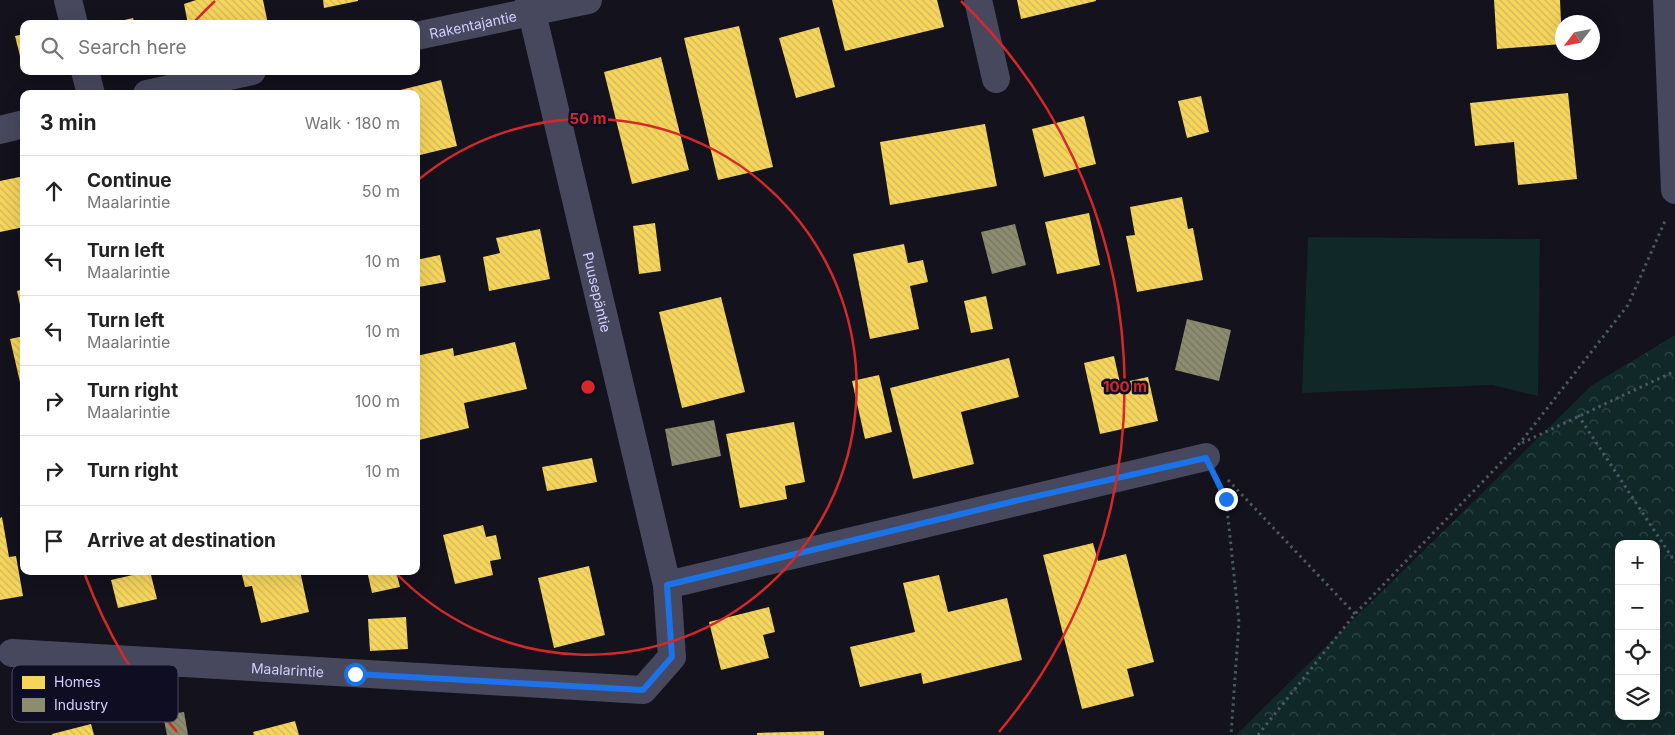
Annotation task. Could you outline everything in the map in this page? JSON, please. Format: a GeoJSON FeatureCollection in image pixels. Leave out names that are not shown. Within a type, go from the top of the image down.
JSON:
{"type":"FeatureCollection","features":[{"type":"Feature","properties":{"kind":"street"},"geometry":{"type":"LineString","coordinates":[[68,0],[73,20]]}},
{"type":"Feature","properties":{"kind":"street","name":"Rakentajantie"},"geometry":{"type":"LineString","coordinates":[[420,35],[530,6],[588,0]]}},
{"type":"Feature","properties":{"kind":"street"},"geometry":{"type":"LineString","coordinates":[[978,0],[996,79]]}},
{"type":"Feature","properties":{"kind":"street"},"geometry":{"type":"LineString","coordinates":[[1667,0],[1672,203]]}},
{"type":"Feature","properties":{"kind":"street","name":"Puusepäntie"},"geometry":{"type":"LineString","coordinates":[[530,6],[667,585]]}},
{"type":"Feature","properties":{"kind":"street"},"geometry":{"type":"LineString","coordinates":[[86,75],[90,90]]}},
{"type":"Feature","properties":{"kind":"street"},"geometry":{"type":"LineString","coordinates":[[165,90],[234,75]]}},
{"type":"Feature","properties":{"kind":"street"},"geometry":{"type":"LineString","coordinates":[[0,130],[20,125]]}},
{"type":"Feature","properties":{"kind":"street"},"geometry":{"type":"LineString","coordinates":[[667,585],[1043,494],[1206,458]]}},
{"type":"Feature","properties":{"kind":"street","name":"Maalarintie"},"geometry":{"type":"LineString","coordinates":[[12,653],[643,690],[672,657],[667,585]]}},
{"type":"Feature","properties":{"kind":"path"},"geometry":{"type":"LineString","coordinates":[[1258,735],[1355,614],[1520,443],[1628,305],[1672,203]]}},
{"type":"Feature","properties":{"kind":"path"},"geometry":{"type":"LineString","coordinates":[[1520,443],[1675,371]]}},
{"type":"Feature","properties":{"kind":"path"},"geometry":{"type":"LineString","coordinates":[[1578,415],[1675,562]]}},
{"type":"Feature","properties":{"kind":"path"},"geometry":{"type":"LineString","coordinates":[[1206,458],[1355,614]]}},
{"type":"Feature","properties":{"kind":"path"},"geometry":{"type":"LineString","coordinates":[[1206,458],[1226,499],[1239,622],[1231,735]]}},
{"type":"Feature","properties":{"kind":"green space"},"geometry":{"type":"Polygon","coordinates":[[[1308,237],[1540,239],[1538,396],[1492,385],[1302,393],[1308,237]]]}},
{"type":"Feature","properties":{"kind":"green space"},"geometry":{"type":"Polygon","coordinates":[[[1675,335],[1675,735],[1236,735],[1591,386],[1675,335]]]}},
{"type":"Feature","properties":{"kind":"building: Homes"},"geometry":{"type":"Polygon","coordinates":[[[196,0],[263,0],[267,20],[187,20],[184,4],[196,0]]]}},
{"type":"Feature","properties":{"kind":"building: Homes"},"geometry":{"type":"Polygon","coordinates":[[[323,0],[358,0],[358,1],[324,8],[323,0]]]}},
{"type":"Feature","properties":{"kind":"building: Homes"},"geometry":{"type":"Polygon","coordinates":[[[832,0],[937,0],[944,27],[845,51],[832,0]]]}},
{"type":"Feature","properties":{"kind":"building: Homes"},"geometry":{"type":"Polygon","coordinates":[[[1017,0],[1096,0],[1096,1],[1021,19],[1017,0]]]}},
{"type":"Feature","properties":{"kind":"building: Homes"},"geometry":{"type":"Polygon","coordinates":[[[1494,0],[1560,0],[1561,15],[1555,15],[1555,45],[1497,49],[1494,0]]]}},
{"type":"Feature","properties":{"kind":"building: Homes"},"geometry":{"type":"Polygon","coordinates":[[[739,26],[773,167],[718,180],[684,38],[739,26]]]}},
{"type":"Feature","properties":{"kind":"building: Homes"},"geometry":{"type":"Polygon","coordinates":[[[819,27],[835,87],[796,98],[779,38],[819,27]]]}},
{"type":"Feature","properties":{"kind":"building: Homes"},"geometry":{"type":"Polygon","coordinates":[[[20,35],[20,56],[15,36],[20,35]]]}},
{"type":"Feature","properties":{"kind":"building: Homes"},"geometry":{"type":"Polygon","coordinates":[[[661,57],[689,170],[632,184],[604,72],[661,57]]]}},
{"type":"Feature","properties":{"kind":"building: Homes"},"geometry":{"type":"Polygon","coordinates":[[[441,80],[457,146],[420,155],[420,90],[400,90],[441,80]]]}},
{"type":"Feature","properties":{"kind":"building: Homes"},"geometry":{"type":"Polygon","coordinates":[[[1568,93],[1577,179],[1518,185],[1514,142],[1475,146],[1470,103],[1568,93]]]}},
{"type":"Feature","properties":{"kind":"building: Homes"},"geometry":{"type":"Polygon","coordinates":[[[1201,96],[1209,132],[1187,138],[1178,101],[1201,96]]]}},
{"type":"Feature","properties":{"kind":"building: Homes"},"geometry":{"type":"Polygon","coordinates":[[[1084,116],[1096,164],[1044,177],[1032,129],[1084,116]]]}},
{"type":"Feature","properties":{"kind":"building: Homes"},"geometry":{"type":"Polygon","coordinates":[[[985,124],[997,186],[890,205],[880,142],[985,124]]]}},
{"type":"Feature","properties":{"kind":"building: Homes"},"geometry":{"type":"Polygon","coordinates":[[[20,177],[20,228],[0,232],[0,181],[20,177]]]}},
{"type":"Feature","properties":{"kind":"building: Homes"},"geometry":{"type":"Polygon","coordinates":[[[1182,197],[1188,229],[1193,228],[1203,280],[1137,292],[1126,236],[1135,235],[1130,207],[1182,197]]]}},
{"type":"Feature","properties":{"kind":"building: Homes"},"geometry":{"type":"Polygon","coordinates":[[[1089,213],[1100,265],[1057,274],[1045,222],[1089,213]]]}},
{"type":"Feature","properties":{"kind":"building: Homes"},"geometry":{"type":"Polygon","coordinates":[[[655,223],[661,271],[639,274],[633,226],[655,223]]]}},
{"type":"Feature","properties":{"kind":"building: Homes"},"geometry":{"type":"Polygon","coordinates":[[[540,229],[550,279],[489,291],[483,257],[500,253],[496,238],[540,229]]]}},
{"type":"Feature","properties":{"kind":"building: Homes"},"geometry":{"type":"Polygon","coordinates":[[[904,244],[908,263],[923,260],[928,282],[910,286],[919,329],[870,339],[853,254],[904,244]]]}},
{"type":"Feature","properties":{"kind":"building: Homes"},"geometry":{"type":"Polygon","coordinates":[[[440,255],[446,282],[420,287],[420,259],[440,255]]]}},
{"type":"Feature","properties":{"kind":"building: Homes"},"geometry":{"type":"Polygon","coordinates":[[[20,290],[20,304],[17,291],[20,290]]]}},
{"type":"Feature","properties":{"kind":"building: Homes"},"geometry":{"type":"Polygon","coordinates":[[[986,296],[993,329],[971,333],[964,301],[986,296]]]}},
{"type":"Feature","properties":{"kind":"building: Homes"},"geometry":{"type":"Polygon","coordinates":[[[721,297],[745,392],[682,408],[659,312],[721,297]]]}},
{"type":"Feature","properties":{"kind":"building: Homes"},"geometry":{"type":"Polygon","coordinates":[[[20,337],[20,382],[10,339],[20,337]]]}},
{"type":"Feature","properties":{"kind":"building: Homes"},"geometry":{"type":"Polygon","coordinates":[[[515,342],[527,389],[464,403],[469,428],[420,440],[420,355],[453,348],[454,356],[515,342]]]}},
{"type":"Feature","properties":{"kind":"building: Homes"},"geometry":{"type":"Polygon","coordinates":[[[1114,356],[1120,383],[1148,377],[1158,421],[1100,434],[1084,363],[1114,356]]]}},
{"type":"Feature","properties":{"kind":"building: Homes"},"geometry":{"type":"Polygon","coordinates":[[[1009,358],[1019,397],[961,412],[974,464],[913,479],[890,388],[1009,358]]]}},
{"type":"Feature","properties":{"kind":"building: Homes"},"geometry":{"type":"Polygon","coordinates":[[[879,375],[892,432],[865,439],[852,381],[879,375]]]}},
{"type":"Feature","properties":{"kind":"building: Homes"},"geometry":{"type":"Polygon","coordinates":[[[794,422],[805,482],[785,486],[787,499],[740,508],[726,434],[794,422]]]}},
{"type":"Feature","properties":{"kind":"building: Homes"},"geometry":{"type":"Polygon","coordinates":[[[592,458],[597,482],[547,491],[542,467],[592,458]]]}},
{"type":"Feature","properties":{"kind":"building: Homes"},"geometry":{"type":"Polygon","coordinates":[[[2,517],[9,557],[16,556],[23,596],[0,600],[0,518],[2,517]]]}},
{"type":"Feature","properties":{"kind":"building: Homes"},"geometry":{"type":"Polygon","coordinates":[[[483,525],[486,537],[496,535],[501,559],[490,561],[493,575],[455,584],[443,535],[483,525]]]}},
{"type":"Feature","properties":{"kind":"building: Homes"},"geometry":{"type":"Polygon","coordinates":[[[1093,543],[1098,561],[1126,554],[1154,662],[1127,669],[1134,696],[1082,709],[1043,555],[1093,543]]]}},
{"type":"Feature","properties":{"kind":"building: Homes"},"geometry":{"type":"Polygon","coordinates":[[[589,566],[605,635],[554,648],[538,578],[589,566]]]}},
{"type":"Feature","properties":{"kind":"building: Homes"},"geometry":{"type":"Polygon","coordinates":[[[133,575],[151,575],[157,599],[118,608],[111,580],[133,575]]]}},
{"type":"Feature","properties":{"kind":"building: Homes"},"geometry":{"type":"Polygon","coordinates":[[[242,575],[301,575],[309,612],[261,623],[252,586],[245,587],[242,575]]]}},
{"type":"Feature","properties":{"kind":"building: Homes"},"geometry":{"type":"Polygon","coordinates":[[[368,575],[397,575],[400,587],[372,593],[368,575]]]}},
{"type":"Feature","properties":{"kind":"building: Homes"},"geometry":{"type":"Polygon","coordinates":[[[939,575],[948,612],[1007,598],[1022,660],[923,684],[921,673],[860,687],[850,647],[915,632],[903,583],[939,575]]]}},
{"type":"Feature","properties":{"kind":"building: Homes"},"geometry":{"type":"Polygon","coordinates":[[[769,607],[775,632],[763,635],[769,658],[721,670],[709,622],[769,607]]]}},
{"type":"Feature","properties":{"kind":"building: Homes"},"geometry":{"type":"Polygon","coordinates":[[[406,617],[408,649],[370,651],[368,619],[406,617]]]}},
{"type":"Feature","properties":{"kind":"building: Homes"},"geometry":{"type":"Polygon","coordinates":[[[295,721],[299,735],[254,735],[253,732],[295,721]]]}},
{"type":"Feature","properties":{"kind":"building: Homes"},"geometry":{"type":"Polygon","coordinates":[[[91,724],[94,735],[52,735],[52,734],[91,724]]]}},
{"type":"Feature","properties":{"kind":"building: Homes"},"geometry":{"type":"Polygon","coordinates":[[[824,731],[824,735],[757,735],[757,733],[824,731]]]}},
{"type":"Feature","properties":{"kind":"building: Industry"},"geometry":{"type":"Polygon","coordinates":[[[1015,224],[1026,265],[992,274],[981,232],[1015,224]]]}},
{"type":"Feature","properties":{"kind":"building: Industry"},"geometry":{"type":"Polygon","coordinates":[[[1187,319],[1231,330],[1219,381],[1175,370],[1187,319]]]}},
{"type":"Feature","properties":{"kind":"building: Industry"},"geometry":{"type":"Polygon","coordinates":[[[714,420],[721,456],[672,466],[665,429],[714,420]]]}},
{"type":"Feature","properties":{"kind":"building: Industry"},"geometry":{"type":"Polygon","coordinates":[[[184,712],[188,735],[167,735],[164,722],[178,722],[178,713],[184,712]]]}},
{"type":"Feature","properties":{"kind":"route"},"geometry":{"type":"LineString","coordinates":[[355,674],[643,690],[672,657],[667,585],[1015,501],[1206,458],[1226,499]]}}]}
